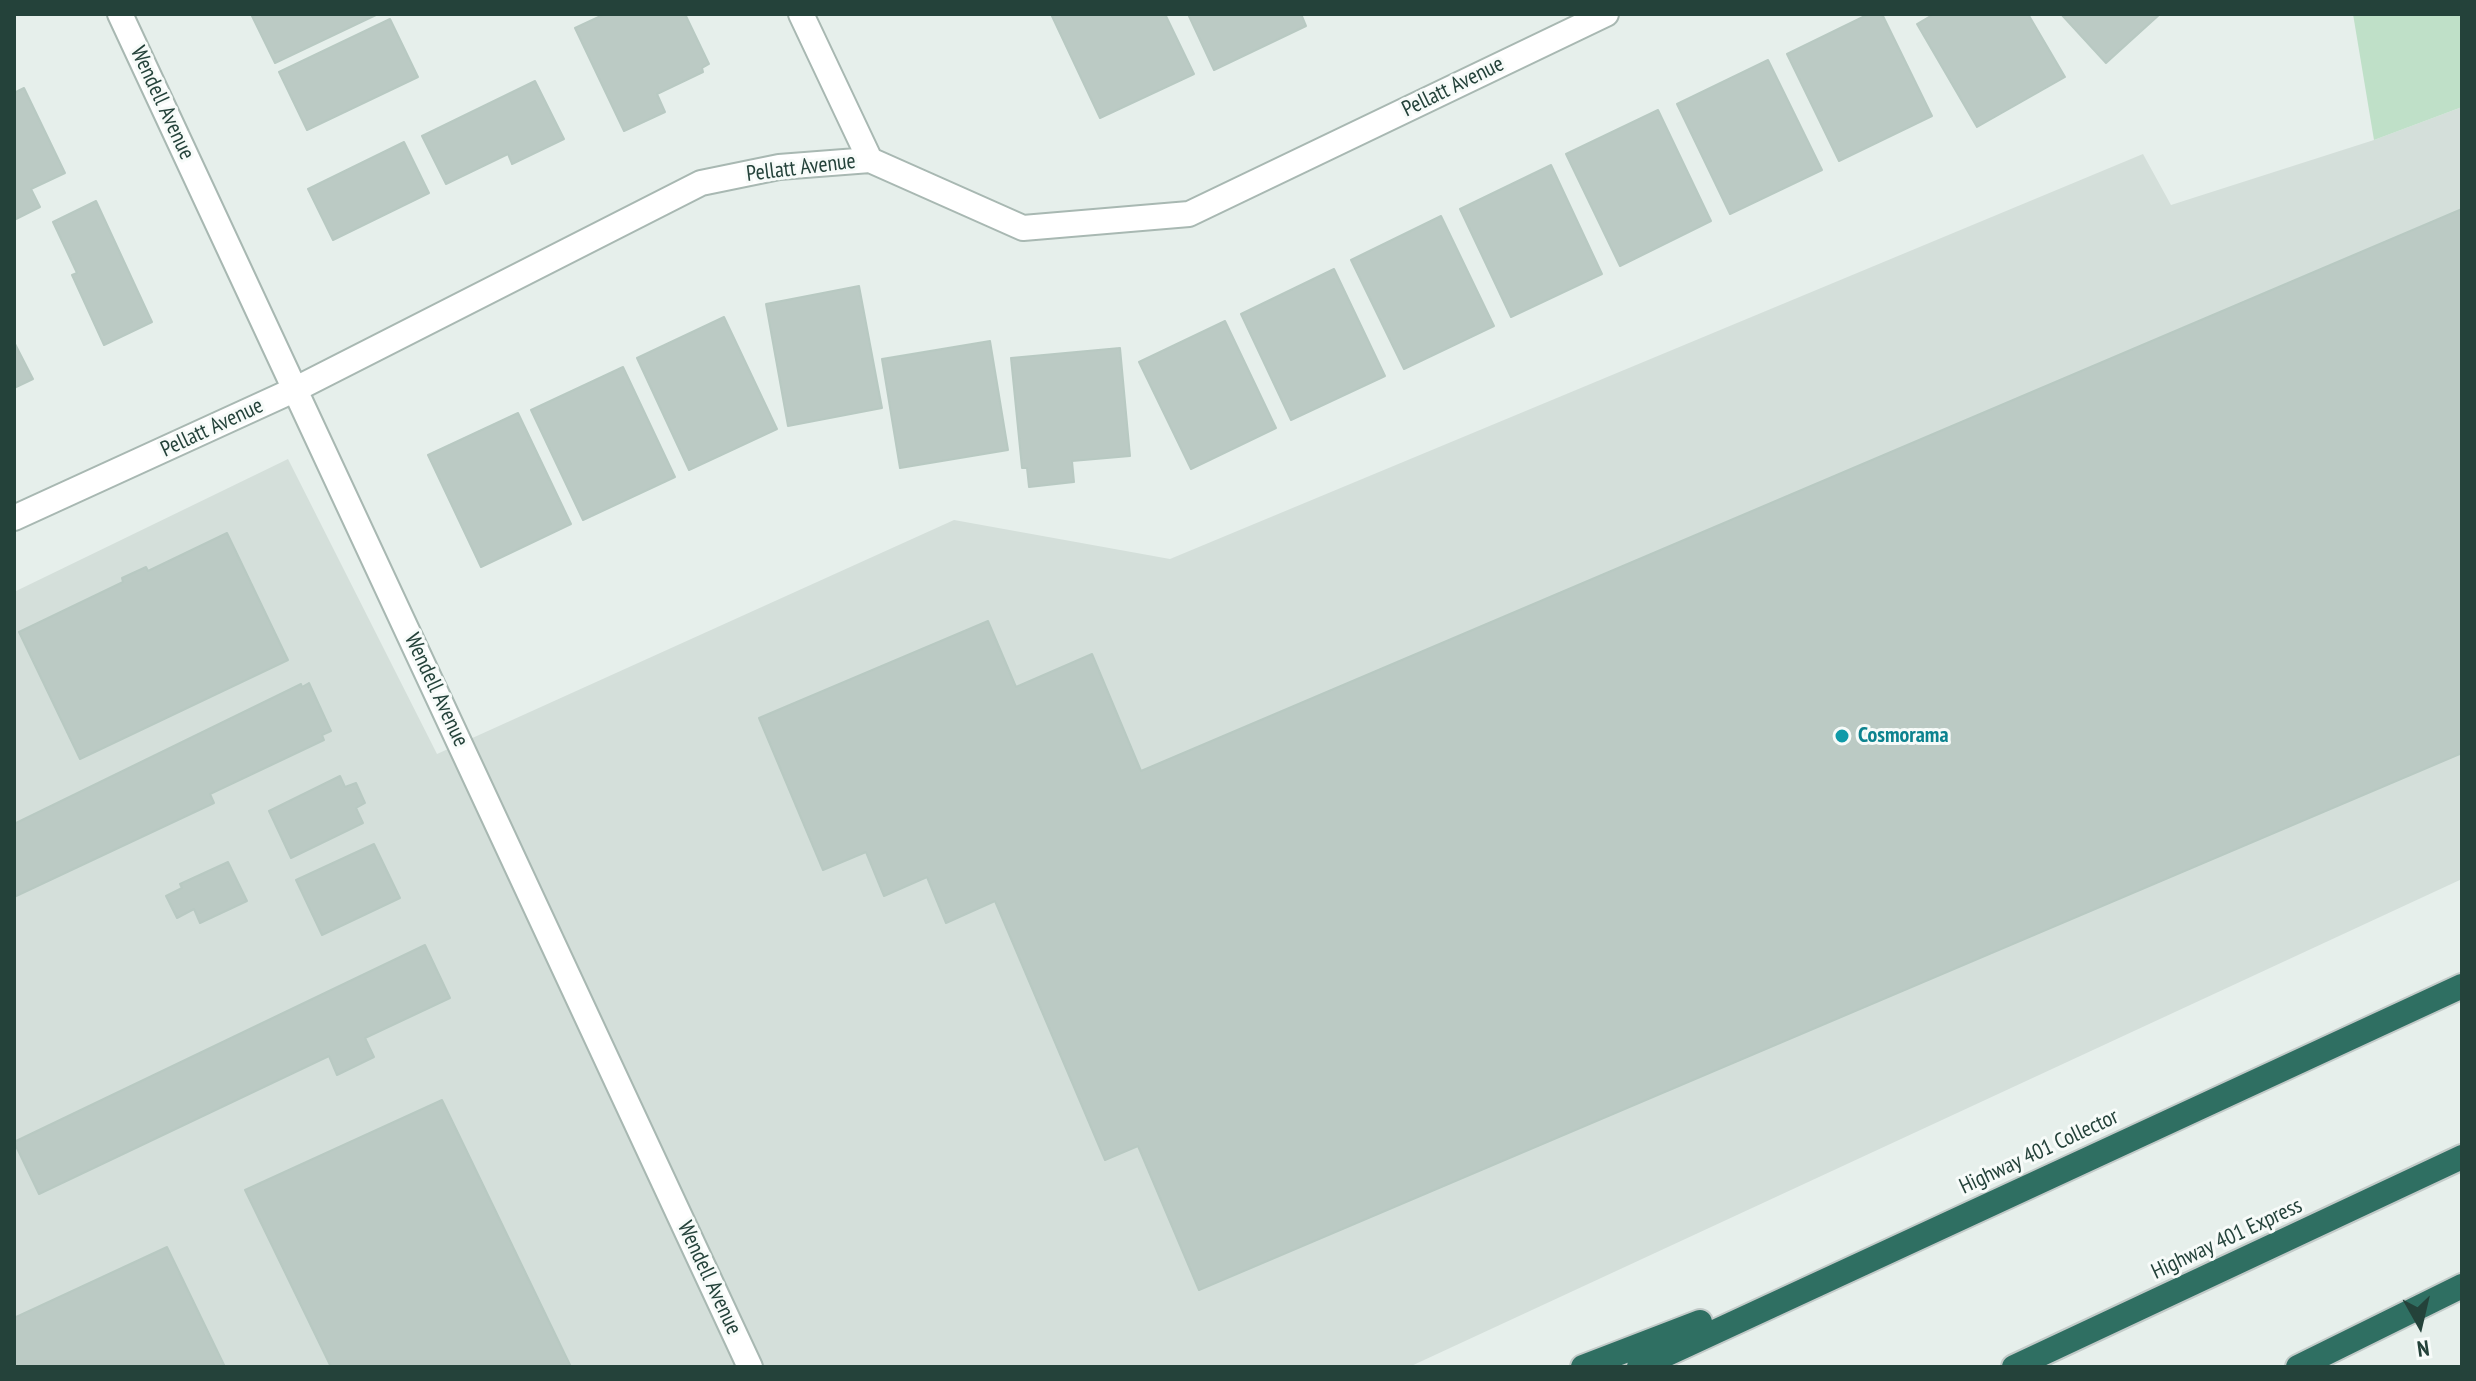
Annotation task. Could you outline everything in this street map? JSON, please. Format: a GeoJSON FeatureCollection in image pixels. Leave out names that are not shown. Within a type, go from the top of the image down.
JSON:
{"type":"FeatureCollection","features":[{"type":"Feature","properties":{"kind":"highway","name":"Highway 401 Collector"},"geometry":{"type":"LineString","coordinates":[[1639,1367],[2462,986]]}},
{"type":"Feature","properties":{"kind":"highway","name":"Highway 401 Express"},"geometry":{"type":"LineString","coordinates":[[2014,1367],[2462,1157]]}},
{"type":"Feature","properties":{"kind":"highway"},"geometry":{"type":"LineString","coordinates":[[1583,1367],[1886,1252]]}},
{"type":"Feature","properties":{"kind":"highway"},"geometry":{"type":"LineString","coordinates":[[2298,1367],[2462,1286]]}},
{"type":"Feature","properties":{"kind":"street","name":"Wendell Avenue"},"geometry":{"type":"LineString","coordinates":[[120,14],[750,1367]]}},
{"type":"Feature","properties":{"kind":"street"},"geometry":{"type":"LineString","coordinates":[[801,14],[870,160]]}},
{"type":"Feature","properties":{"kind":"street","name":"Pellatt Avenue"},"geometry":{"type":"LineString","coordinates":[[14,518],[296,389],[701,183],[779,167],[870,160],[1023,228],[1189,214],[1606,14]]}},
{"type":"Feature","properties":{"kind":"shaded area"},"geometry":{"type":"Polygon","coordinates":[[[2462,107],[2462,879],[1409,1367],[14,1367],[14,592],[288,459],[437,754],[954,520],[1170,559],[2143,154],[2171,205],[2374,140],[2462,107]]]}},
{"type":"Feature","properties":{"kind":"green space"},"geometry":{"type":"Polygon","coordinates":[[[2353,14],[2462,14],[2462,107],[2374,140],[2353,14]]]}},
{"type":"Feature","properties":{"kind":"building"},"geometry":{"type":"Polygon","coordinates":[[[251,14],[378,14],[275,63],[251,14]]]}},
{"type":"Feature","properties":{"kind":"building"},"geometry":{"type":"Polygon","coordinates":[[[605,14],[685,14],[709,64],[702,68],[703,72],[657,94],[665,112],[624,131],[575,28],[605,14]]]}},
{"type":"Feature","properties":{"kind":"building"},"geometry":{"type":"Polygon","coordinates":[[[1051,14],[1165,14],[1194,74],[1100,118],[1051,14]]]}},
{"type":"Feature","properties":{"kind":"building"},"geometry":{"type":"Polygon","coordinates":[[[1188,14],[1301,14],[1306,26],[1214,70],[1188,14]]]}},
{"type":"Feature","properties":{"kind":"building"},"geometry":{"type":"Polygon","coordinates":[[[1869,14],[1882,14],[1932,116],[1839,161],[1787,54],[1869,14]]]}},
{"type":"Feature","properties":{"kind":"building"},"geometry":{"type":"Polygon","coordinates":[[[1934,14],[2028,14],[2065,77],[1977,127],[1917,24],[1934,14]]]}},
{"type":"Feature","properties":{"kind":"building"},"geometry":{"type":"Polygon","coordinates":[[[2061,14],[2160,14],[2106,63],[2061,14]]]}},
{"type":"Feature","properties":{"kind":"building"},"geometry":{"type":"Polygon","coordinates":[[[390,19],[418,77],[307,130],[279,72],[390,19]]]}},
{"type":"Feature","properties":{"kind":"building"},"geometry":{"type":"Polygon","coordinates":[[[1768,60],[1822,170],[1730,214],[1677,104],[1768,60]]]}},
{"type":"Feature","properties":{"kind":"building"},"geometry":{"type":"Polygon","coordinates":[[[535,81],[564,139],[512,164],[508,154],[446,184],[422,136],[535,81]]]}},
{"type":"Feature","properties":{"kind":"building"},"geometry":{"type":"Polygon","coordinates":[[[24,88],[65,173],[31,189],[40,207],[14,220],[14,93],[24,88]]]}},
{"type":"Feature","properties":{"kind":"building"},"geometry":{"type":"Polygon","coordinates":[[[1658,110],[1711,221],[1620,266],[1566,154],[1658,110]]]}},
{"type":"Feature","properties":{"kind":"building"},"geometry":{"type":"Polygon","coordinates":[[[404,142],[429,193],[333,240],[308,189],[404,142]]]}},
{"type":"Feature","properties":{"kind":"building"},"geometry":{"type":"Polygon","coordinates":[[[1551,165],[1602,274],[1511,317],[1460,209],[1551,165]]]}},
{"type":"Feature","properties":{"kind":"building"},"geometry":{"type":"Polygon","coordinates":[[[96,201],[152,322],[104,345],[72,275],[77,273],[53,222],[96,201]]]}},
{"type":"Feature","properties":{"kind":"building","name":"Cosmorama"},"geometry":{"type":"Polygon","coordinates":[[[2462,209],[2462,753],[1199,1290],[1138,1146],[1105,1160],[995,901],[946,923],[927,877],[884,896],[866,852],[823,870],[759,718],[988,621],[1016,687],[1092,654],[1141,771],[2462,209]]]}},
{"type":"Feature","properties":{"kind":"building"},"geometry":{"type":"Polygon","coordinates":[[[1441,216],[1494,326],[1404,369],[1351,260],[1441,216]]]}},
{"type":"Feature","properties":{"kind":"building"},"geometry":{"type":"Polygon","coordinates":[[[1334,269],[1385,376],[1291,420],[1241,314],[1334,269]]]}},
{"type":"Feature","properties":{"kind":"building"},"geometry":{"type":"Polygon","coordinates":[[[859,286],[882,408],[788,426],[766,304],[859,286]]]}},
{"type":"Feature","properties":{"kind":"building"},"geometry":{"type":"Polygon","coordinates":[[[724,317],[777,429],[689,470],[637,358],[724,317]]]}},
{"type":"Feature","properties":{"kind":"building"},"geometry":{"type":"Polygon","coordinates":[[[1225,321],[1276,428],[1191,469],[1139,362],[1225,321]]]}},
{"type":"Feature","properties":{"kind":"building"},"geometry":{"type":"Polygon","coordinates":[[[990,341],[1008,450],[900,468],[882,359],[990,341]]]}},
{"type":"Feature","properties":{"kind":"building"},"geometry":{"type":"Polygon","coordinates":[[[14,342],[33,379],[14,388],[14,342]]]}},
{"type":"Feature","properties":{"kind":"building"},"geometry":{"type":"Polygon","coordinates":[[[1120,348],[1130,456],[1072,461],[1074,482],[1029,487],[1027,468],[1022,468],[1011,358],[1120,348]]]}},
{"type":"Feature","properties":{"kind":"building"},"geometry":{"type":"Polygon","coordinates":[[[623,367],[675,477],[583,520],[531,410],[623,367]]]}},
{"type":"Feature","properties":{"kind":"building"},"geometry":{"type":"Polygon","coordinates":[[[518,413],[571,524],[481,567],[428,455],[518,413]]]}},
{"type":"Feature","properties":{"kind":"building"},"geometry":{"type":"Polygon","coordinates":[[[227,533],[288,660],[80,759],[19,632],[123,582],[122,578],[146,567],[148,571],[227,533]]]}},
{"type":"Feature","properties":{"kind":"building"},"geometry":{"type":"Polygon","coordinates":[[[309,683],[331,731],[322,735],[324,740],[210,794],[214,803],[14,897],[14,824],[301,684],[302,687],[309,683]]]}},
{"type":"Feature","properties":{"kind":"building"},"geometry":{"type":"Polygon","coordinates":[[[340,776],[345,787],[356,783],[365,803],[356,808],[363,823],[291,858],[269,811],[340,776]]]}},
{"type":"Feature","properties":{"kind":"building"},"geometry":{"type":"Polygon","coordinates":[[[374,844],[400,898],[322,935],[296,880],[374,844]]]}},
{"type":"Feature","properties":{"kind":"building"},"geometry":{"type":"Polygon","coordinates":[[[228,862],[247,901],[200,923],[194,909],[177,918],[166,896],[182,888],[180,884],[228,862]]]}},
{"type":"Feature","properties":{"kind":"building"},"geometry":{"type":"Polygon","coordinates":[[[425,945],[450,998],[365,1038],[374,1057],[337,1075],[329,1056],[39,1194],[14,1142],[425,945]]]}},
{"type":"Feature","properties":{"kind":"building"},"geometry":{"type":"Polygon","coordinates":[[[442,1100],[571,1367],[331,1367],[245,1190],[442,1100]]]}},
{"type":"Feature","properties":{"kind":"building"},"geometry":{"type":"Polygon","coordinates":[[[167,1247],[225,1367],[14,1367],[14,1318],[167,1247]]]}},
{"type":"Feature","properties":{"kind":"place","name":"Cosmorama"},"geometry":{"type":"Point","coordinates":[1842,736]}}]}
